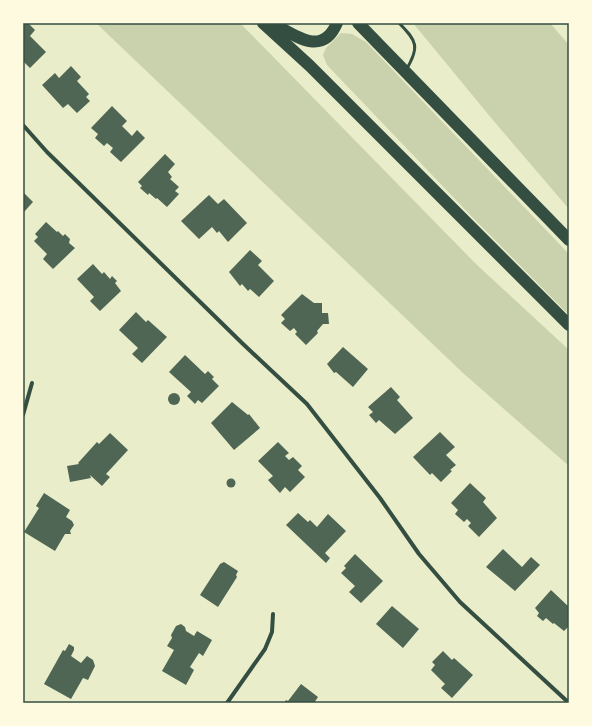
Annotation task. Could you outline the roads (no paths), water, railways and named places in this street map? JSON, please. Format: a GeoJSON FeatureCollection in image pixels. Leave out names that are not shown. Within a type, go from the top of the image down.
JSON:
{"type":"FeatureCollection","features":[{"type":"Feature","properties":{"kind":"highway"},"geometry":{"type":"LineString","coordinates":[[263,23],[310,66],[569,325]]}},
{"type":"Feature","properties":{"kind":"highway"},"geometry":{"type":"LineString","coordinates":[[272,23],[305,41],[312,42],[325,39],[337,23]]}},
{"type":"Feature","properties":{"kind":"highway"},"geometry":{"type":"LineString","coordinates":[[358,23],[569,240]]}},
{"type":"Feature","properties":{"kind":"street"},"geometry":{"type":"LineString","coordinates":[[23,125],[47,152],[306,404],[380,498],[418,554],[460,602],[569,703]]}},
{"type":"Feature","properties":{"kind":"street"},"geometry":{"type":"LineString","coordinates":[[23,416],[32,383]]}},
{"type":"Feature","properties":{"kind":"street"},"geometry":{"type":"LineString","coordinates":[[227,703],[265,649],[272,632],[273,614]]}},
{"type":"Feature","properties":{"kind":"lane"},"geometry":{"type":"LineString","coordinates":[[399,23],[414,41],[415,56],[405,71]]}}]}
